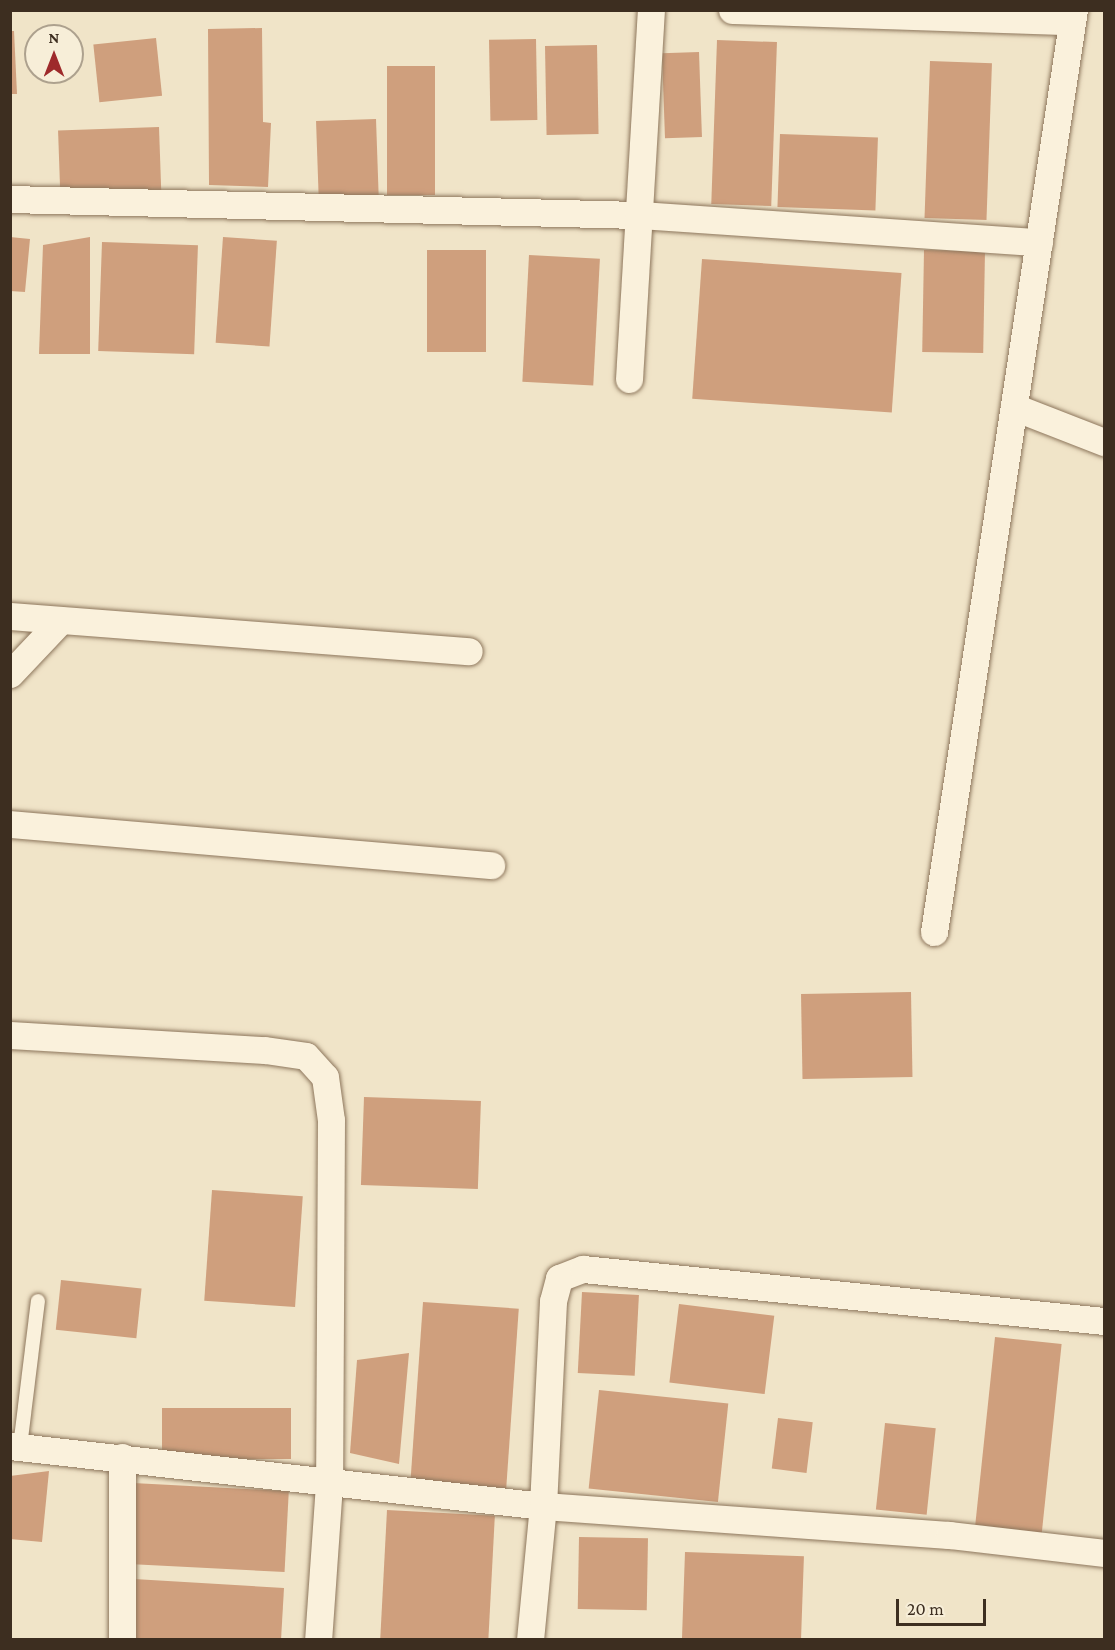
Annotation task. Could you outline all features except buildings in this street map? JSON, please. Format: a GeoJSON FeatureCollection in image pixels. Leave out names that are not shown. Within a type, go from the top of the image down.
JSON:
{"type":"FeatureCollection","features":[{"type":"Feature","properties":{"kind":"street"},"geometry":{"type":"LineString","coordinates":[[629,379],[651,10]]}},
{"type":"Feature","properties":{"kind":"street"},"geometry":{"type":"LineString","coordinates":[[732,10],[1073,16],[934,932]]}},
{"type":"Feature","properties":{"kind":"street"},"geometry":{"type":"LineString","coordinates":[[10,199],[639,215],[1039,242]]}},
{"type":"Feature","properties":{"kind":"street"},"geometry":{"type":"LineString","coordinates":[[1014,407],[1104,442]]}},
{"type":"Feature","properties":{"kind":"street"},"geometry":{"type":"LineString","coordinates":[[10,616],[469,651]]}},
{"type":"Feature","properties":{"kind":"street"},"geometry":{"type":"LineString","coordinates":[[10,674],[61,620]]}},
{"type":"Feature","properties":{"kind":"street"},"geometry":{"type":"LineString","coordinates":[[10,824],[491,865]]}},
{"type":"Feature","properties":{"kind":"street"},"geometry":{"type":"LineString","coordinates":[[10,1035],[265,1050],[306,1056],[325,1077],[331,1120],[329,1484],[318,1640]]}},
{"type":"Feature","properties":{"kind":"street"},"geometry":{"type":"LineString","coordinates":[[530,1640],[543,1506],[552,1301],[560,1278],[583,1269],[1104,1321]]}},
{"type":"Feature","properties":{"kind":"street"},"geometry":{"type":"LineString","coordinates":[[15,1447],[122,1457],[329,1484],[543,1506],[949,1534],[1104,1553]]}},
{"type":"Feature","properties":{"kind":"street"},"geometry":{"type":"LineString","coordinates":[[122,1457],[122,1640]]}},
{"type":"Feature","properties":{"kind":"lane"},"geometry":{"type":"LineString","coordinates":[[15,1447],[38,1301]]}}]}
